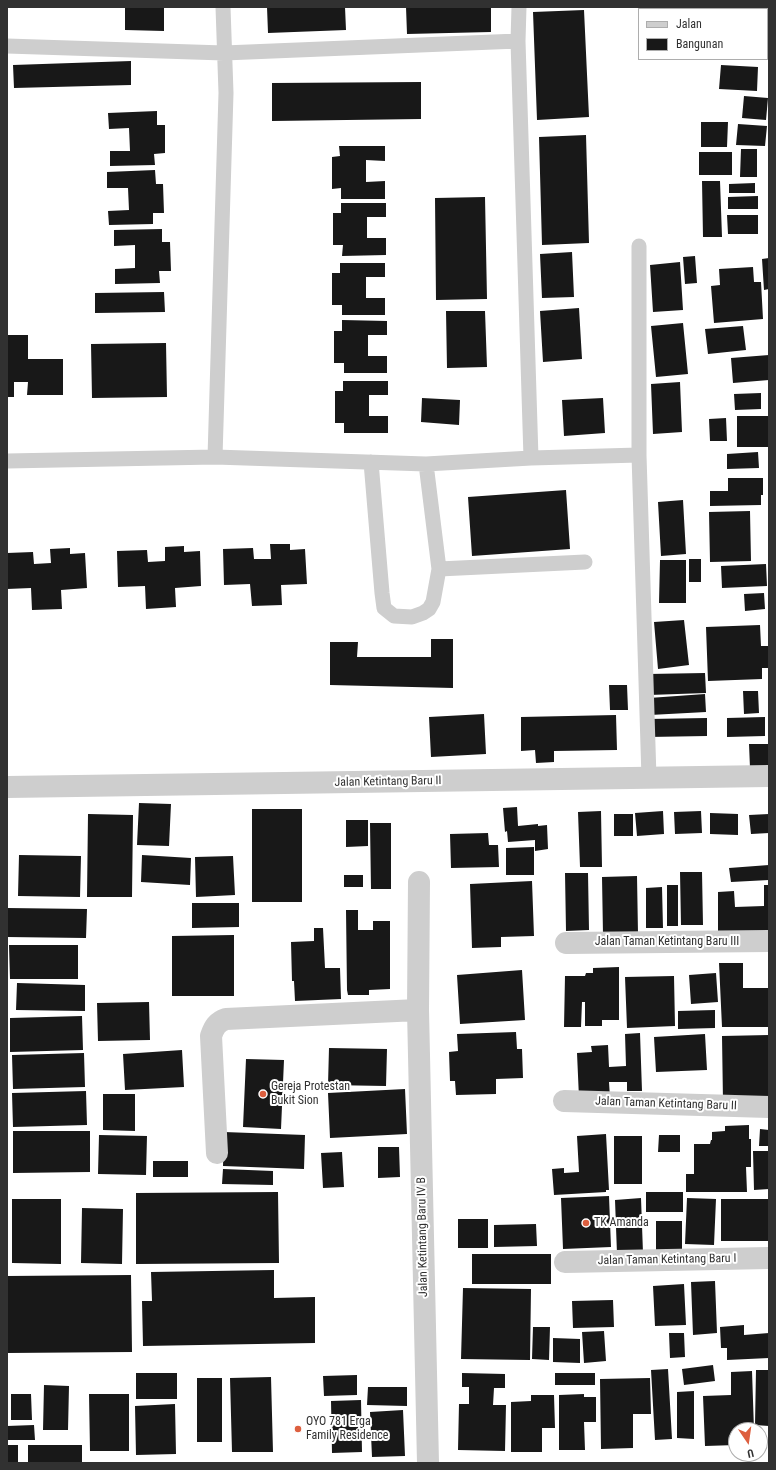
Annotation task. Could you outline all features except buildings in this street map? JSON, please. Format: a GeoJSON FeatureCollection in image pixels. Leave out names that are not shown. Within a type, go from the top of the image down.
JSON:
{"type":"FeatureCollection","features":[{"type":"Feature","properties":{"kind":"street","name":"Jalan Ketintang Baru II"},"geometry":{"type":"LineString","coordinates":[[7,787],[769,776]]}},
{"type":"Feature","properties":{"kind":"street","name":"Jalan Ketintang Baru IV B"},"geometry":{"type":"LineString","coordinates":[[419,882],[418,1010],[428,1463]]}},
{"type":"Feature","properties":{"kind":"street","name":"Jalan Taman Ketintang Baru III"},"geometry":{"type":"LineString","coordinates":[[566,943],[769,941]]}},
{"type":"Feature","properties":{"kind":"street"},"geometry":{"type":"LineString","coordinates":[[217,1153],[212,1036],[214,1028],[219,1021],[226,1019],[418,1010]]}},
{"type":"Feature","properties":{"kind":"street","name":"Jalan Taman Ketintang Baru II"},"geometry":{"type":"LineString","coordinates":[[564,1101],[769,1107]]}},
{"type":"Feature","properties":{"kind":"street","name":"Jalan Taman Ketintang Baru I"},"geometry":{"type":"LineString","coordinates":[[565,1262],[769,1258]]}},
{"type":"Feature","properties":{"kind":"lane"},"geometry":{"type":"LineString","coordinates":[[215,457],[226,93],[223,7]]}},
{"type":"Feature","properties":{"kind":"lane"},"geometry":{"type":"LineString","coordinates":[[519,7],[518,41],[531,458]]}},
{"type":"Feature","properties":{"kind":"lane"},"geometry":{"type":"LineString","coordinates":[[7,46],[224,53],[518,41]]}},
{"type":"Feature","properties":{"kind":"lane"},"geometry":{"type":"LineString","coordinates":[[639,246],[639,455],[649,778]]}},
{"type":"Feature","properties":{"kind":"lane"},"geometry":{"type":"LineString","coordinates":[[7,461],[215,457],[426,464],[531,458],[639,455]]}},
{"type":"Feature","properties":{"kind":"lane"},"geometry":{"type":"LineString","coordinates":[[371,462],[384,608],[394,616],[412,616],[423,613],[429,609],[433,602],[439,569],[426,464]]}},
{"type":"Feature","properties":{"kind":"lane"},"geometry":{"type":"LineString","coordinates":[[439,569],[586,562]]}},
{"type":"Feature","properties":{"kind":"place","name":"Gereja Protestan Bukit Sion"},"geometry":{"type":"Point","coordinates":[263,1094]}},
{"type":"Feature","properties":{"kind":"place","name":"TK Amanda"},"geometry":{"type":"Point","coordinates":[586,1223]}},
{"type":"Feature","properties":{"kind":"place","name":"OYO 781 Erga Family Residence"},"geometry":{"type":"Point","coordinates":[298,1429]}}]}
